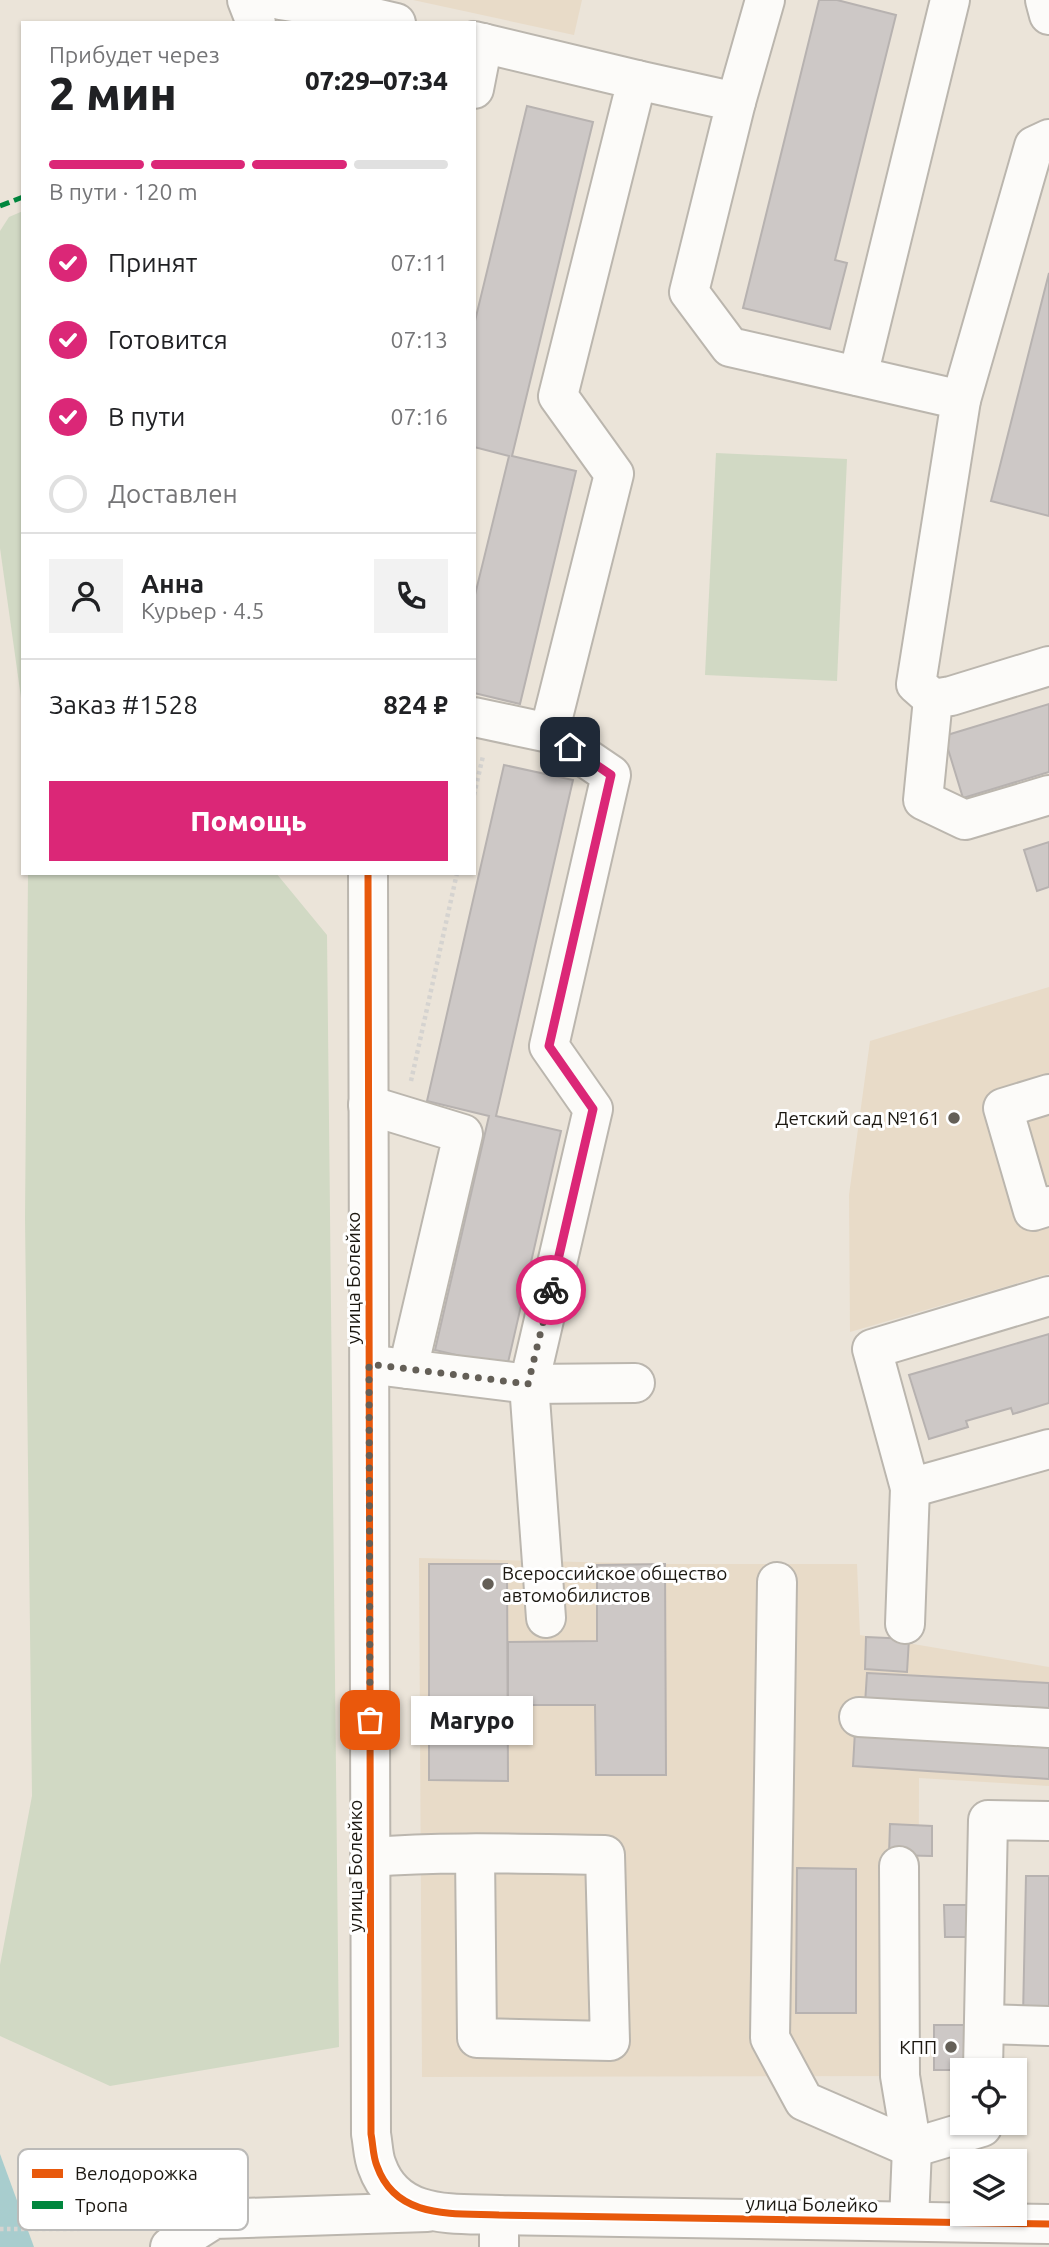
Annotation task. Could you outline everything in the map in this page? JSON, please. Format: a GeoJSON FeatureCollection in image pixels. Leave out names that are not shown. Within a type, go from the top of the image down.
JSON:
{"type":"FeatureCollection","features":[{"type":"Feature","properties":{"kind":"street"},"geometry":{"type":"LineString","coordinates":[[247,0],[255,21]]}},
{"type":"Feature","properties":{"kind":"street"},"geometry":{"type":"LineString","coordinates":[[280,0],[332,8],[387,21]]}},
{"type":"Feature","properties":{"kind":"street"},"geometry":{"type":"LineString","coordinates":[[765,0],[736,102],[689,292],[730,347],[961,400]]}},
{"type":"Feature","properties":{"kind":"street"},"geometry":{"type":"LineString","coordinates":[[858,376],[950,0]]}},
{"type":"Feature","properties":{"kind":"street"},"geometry":{"type":"LineString","coordinates":[[1045,0],[1049,15]]}},
{"type":"Feature","properties":{"kind":"street"},"geometry":{"type":"LineString","coordinates":[[476,70],[479,42],[736,102]]}},
{"type":"Feature","properties":{"kind":"street"},"geometry":{"type":"LineString","coordinates":[[549,733],[614,474],[558,397],[637,80]]}},
{"type":"Feature","properties":{"kind":"street"},"geometry":{"type":"LineString","coordinates":[[933,699],[916,684],[961,400],[1034,146],[1049,139]]}},
{"type":"Feature","properties":{"kind":"street"},"geometry":{"type":"LineString","coordinates":[[933,699],[1049,666]]}},
{"type":"Feature","properties":{"kind":"street"},"geometry":{"type":"LineString","coordinates":[[933,699],[923,800],[965,820],[1049,795]]}},
{"type":"Feature","properties":{"kind":"street"},"geometry":{"type":"LineString","coordinates":[[476,717],[549,733],[611,775],[549,1046],[593,1109],[528,1384],[546,1618]]}},
{"type":"Feature","properties":{"kind":"street","name":"улица Болейко"},"geometry":{"type":"LineString","coordinates":[[368,875],[386,1111],[369,1364],[371,2134],[377,2167],[396,2197],[429,2212],[499,2231],[909,2221],[1049,2224]]}},
{"type":"Feature","properties":{"kind":"street"},"geometry":{"type":"LineString","coordinates":[[1049,1094],[1003,1108],[1033,1211],[1049,1206]]}},
{"type":"Feature","properties":{"kind":"street"},"geometry":{"type":"LineString","coordinates":[[386,1111],[463,1134],[408,1369]]}},
{"type":"Feature","properties":{"kind":"street"},"geometry":{"type":"LineString","coordinates":[[905,1624],[910,1488],[872,1349],[1049,1296]]}},
{"type":"Feature","properties":{"kind":"street"},"geometry":{"type":"LineString","coordinates":[[369,1364],[528,1384],[635,1383]]}},
{"type":"Feature","properties":{"kind":"street"},"geometry":{"type":"LineString","coordinates":[[910,1488],[1049,1449]]}},
{"type":"Feature","properties":{"kind":"street"},"geometry":{"type":"LineString","coordinates":[[777,1582],[770,2038],[804,2101],[912,2148],[955,2135]]}},
{"type":"Feature","properties":{"kind":"street"},"geometry":{"type":"LineString","coordinates":[[859,1717],[1049,1728]]}},
{"type":"Feature","properties":{"kind":"street"},"geometry":{"type":"LineString","coordinates":[[983,2058],[988,1820],[1049,1821]]}},
{"type":"Feature","properties":{"kind":"street"},"geometry":{"type":"LineString","coordinates":[[370,1857],[420,1853],[605,1855],[610,2042],[477,2038],[475,1854]]}},
{"type":"Feature","properties":{"kind":"street"},"geometry":{"type":"LineString","coordinates":[[899,1866],[900,2076],[912,2148],[909,2221]]}},
{"type":"Feature","properties":{"kind":"street"},"geometry":{"type":"LineString","coordinates":[[984,2024],[1049,2026]]}},
{"type":"Feature","properties":{"kind":"street"},"geometry":{"type":"LineString","coordinates":[[248,2218],[429,2212]]}},
{"type":"Feature","properties":{"kind":"street"},"geometry":{"type":"LineString","coordinates":[[170,2247],[197,2230]]}},
{"type":"Feature","properties":{"kind":"path"},"geometry":{"type":"LineString","coordinates":[[386,1111],[456,875]]}},
{"type":"Feature","properties":{"kind":"path"},"geometry":{"type":"LineString","coordinates":[[0,2228],[18,2228]]}},
{"type":"Feature","properties":{"kind":"shaded area"},"geometry":{"type":"Polygon","coordinates":[[[413,0],[582,0],[574,35],[413,0]]]}},
{"type":"Feature","properties":{"kind":"shaded area","name":"Детский сад №161"},"geometry":{"type":"Polygon","coordinates":[[[1049,987],[1049,1274],[850,1332],[849,1195],[870,1041],[1049,987]]]}},
{"type":"Feature","properties":{"kind":"shaded area"},"geometry":{"type":"Polygon","coordinates":[[[419,1558],[665,1564],[857,1564],[860,1635],[1049,1667],[1049,1786],[919,1778],[918,2076],[422,2077],[419,1558]]]}},
{"type":"Feature","properties":{"kind":"green space"},"geometry":{"type":"Polygon","coordinates":[[[21,212],[21,698],[0,548],[0,231],[9,217],[21,212]]]}},
{"type":"Feature","properties":{"kind":"green space"},"geometry":{"type":"Polygon","coordinates":[[[716,453],[847,459],[837,681],[705,675],[716,453]]]}},
{"type":"Feature","properties":{"kind":"green space"},"geometry":{"type":"Polygon","coordinates":[[[28,875],[278,875],[327,935],[339,2047],[110,2086],[0,2036],[0,1965],[32,1796],[25,1219],[28,875]]]}},
{"type":"Feature","properties":{"kind":"water"},"geometry":{"type":"Polygon","coordinates":[[[0,2154],[18,2203],[18,2230],[28,2230],[34,2247],[0,2247],[0,2154]]]}},
{"type":"Feature","properties":{"kind":"building"},"geometry":{"type":"Polygon","coordinates":[[[819,0],[837,0],[896,15],[835,260],[847,263],[830,329],[743,308],[819,0]]]}},
{"type":"Feature","properties":{"kind":"building"},"geometry":{"type":"Polygon","coordinates":[[[527,106],[593,122],[512,456],[576,471],[520,704],[476,693],[476,591],[509,456],[476,448],[476,317],[527,106]]]}},
{"type":"Feature","properties":{"kind":"building"},"geometry":{"type":"Polygon","coordinates":[[[1049,273],[1049,516],[991,501],[1049,273]]]}},
{"type":"Feature","properties":{"kind":"building"},"geometry":{"type":"Polygon","coordinates":[[[1049,704],[1049,772],[963,798],[944,736],[1049,704]]]}},
{"type":"Feature","properties":{"kind":"building"},"geometry":{"type":"Polygon","coordinates":[[[504,765],[573,780],[496,1116],[561,1131],[507,1367],[435,1350],[489,1116],[427,1101],[504,765]]]}},
{"type":"Feature","properties":{"kind":"building"},"geometry":{"type":"Polygon","coordinates":[[[1049,842],[1049,887],[1037,891],[1024,850],[1049,842]]]}},
{"type":"Feature","properties":{"kind":"building"},"geometry":{"type":"Polygon","coordinates":[[[1049,1334],[1049,1403],[1013,1414],[1011,1408],[966,1421],[968,1427],[929,1439],[909,1375],[1049,1334]]]}},
{"type":"Feature","properties":{"kind":"building"},"geometry":{"type":"Polygon","coordinates":[[[429,1564],[507,1564],[508,1781],[429,1780],[429,1564]]]}},
{"type":"Feature","properties":{"kind":"building"},"geometry":{"type":"Polygon","coordinates":[[[665,1564],[666,1775],[596,1775],[595,1705],[508,1705],[508,1642],[597,1641],[597,1565],[665,1564]]]}},
{"type":"Feature","properties":{"kind":"building"},"geometry":{"type":"Polygon","coordinates":[[[866,1637],[909,1639],[907,1672],[865,1669],[866,1637]]]}},
{"type":"Feature","properties":{"kind":"building"},"geometry":{"type":"Polygon","coordinates":[[[867,1673],[1049,1683],[1049,1714],[865,1704],[867,1673]]]}},
{"type":"Feature","properties":{"kind":"building"},"geometry":{"type":"Polygon","coordinates":[[[855,1731],[1049,1744],[1049,1779],[853,1766],[855,1731]]]}},
{"type":"Feature","properties":{"kind":"building"},"geometry":{"type":"Polygon","coordinates":[[[890,1824],[932,1826],[932,1856],[889,1855],[890,1824]]]}},
{"type":"Feature","properties":{"kind":"building"},"geometry":{"type":"Polygon","coordinates":[[[797,1868],[856,1869],[856,2013],[796,2013],[797,1868]]]}},
{"type":"Feature","properties":{"kind":"building"},"geometry":{"type":"Polygon","coordinates":[[[1026,1876],[1049,1876],[1049,2017],[1023,2016],[1026,1876]]]}},
{"type":"Feature","properties":{"kind":"building"},"geometry":{"type":"Polygon","coordinates":[[[944,1905],[975,1905],[975,1937],[945,1937],[944,1905]]]}},
{"type":"Feature","properties":{"kind":"building","name":"КПП"},"geometry":{"type":"Polygon","coordinates":[[[934,2025],[969,2025],[968,2058],[950,2058],[950,2070],[934,2070],[934,2025]]]}},
{"type":"Feature","properties":{"kind":"marked path"},"geometry":{"type":"LineString","coordinates":[[0,206],[21,198]]}},
{"type":"Feature","properties":{"kind":"cycle path"},"geometry":{"type":"LineString","coordinates":[[368,875],[371,2134],[377,2166],[386,2184],[412,2205],[446,2213],[1049,2224]]}},
{"type":"Feature","properties":{"kind":"way so far"},"geometry":{"type":"LineString","coordinates":[[370,1720],[369,1364],[528,1384],[551,1290]]}},
{"type":"Feature","properties":{"kind":"place","name":"Детский сад №161"},"geometry":{"type":"Point","coordinates":[954,1118]}},
{"type":"Feature","properties":{"kind":"place","name":"Всероссийское общество автомобилистов"},"geometry":{"type":"Point","coordinates":[488,1584]}},
{"type":"Feature","properties":{"kind":"place","name":"Магуро"},"geometry":{"type":"Point","coordinates":[370,1720]}},
{"type":"Feature","properties":{"kind":"place","name":"КПП"},"geometry":{"type":"Point","coordinates":[951,2047]}},
{"type":"Feature","properties":{"kind":"route"},"geometry":{"type":"LineString","coordinates":[[551,1290],[593,1109],[549,1046],[611,775],[570,747]]}}]}
